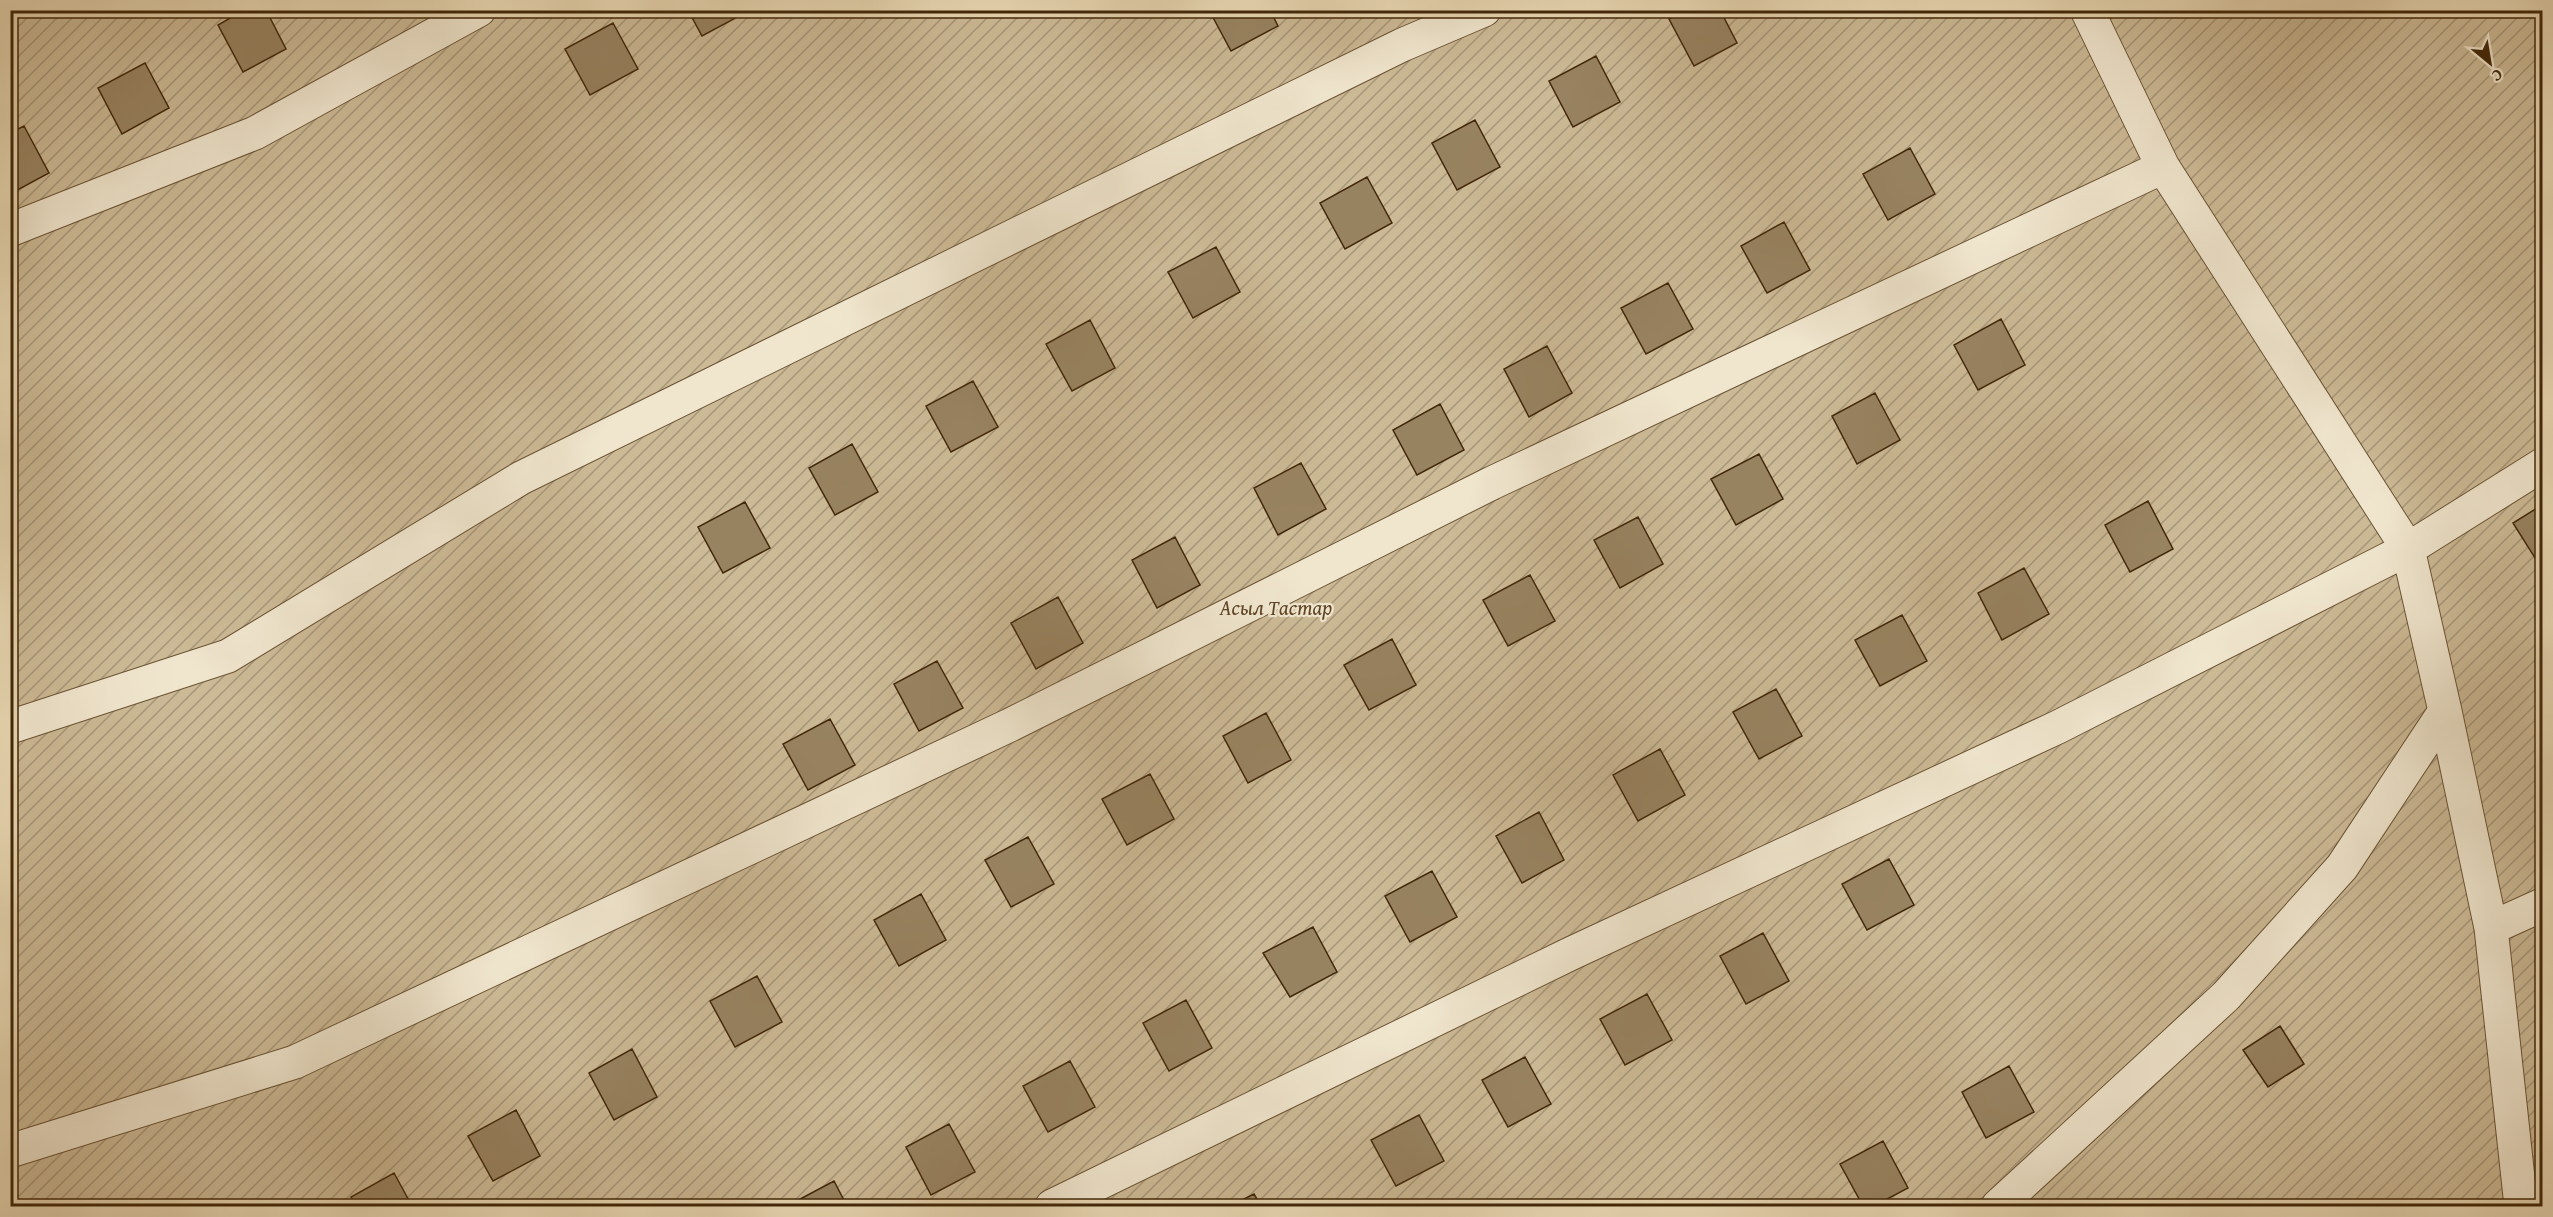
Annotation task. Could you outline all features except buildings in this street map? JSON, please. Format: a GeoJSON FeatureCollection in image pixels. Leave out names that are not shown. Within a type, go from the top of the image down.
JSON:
{"type":"FeatureCollection","features":[{"type":"Feature","properties":{"kind":"street"},"geometry":{"type":"LineString","coordinates":[[10,230],[255,133],[479,10]]}},
{"type":"Feature","properties":{"kind":"street"},"geometry":{"type":"LineString","coordinates":[[10,727],[228,656],[521,478],[1402,45],[1484,10]]}},
{"type":"Feature","properties":{"kind":"street"},"geometry":{"type":"LineString","coordinates":[[2087,10],[2163,167],[2408,549],[2491,928],[2521,1206]]}},
{"type":"Feature","properties":{"kind":"street"},"geometry":{"type":"LineString","coordinates":[[10,1151],[296,1062],[1010,725],[1492,483],[2163,167]]}},
{"type":"Feature","properties":{"kind":"street"},"geometry":{"type":"LineString","coordinates":[[1052,1206],[1572,953],[2058,727],[2408,549],[2542,465]]}},
{"type":"Feature","properties":{"kind":"street"},"geometry":{"type":"LineString","coordinates":[[1998,1206],[2226,996],[2342,867],[2445,711]]}},
{"type":"Feature","properties":{"kind":"street"},"geometry":{"type":"LineString","coordinates":[[2491,928],[2542,905]]}},
{"type":"Feature","properties":{"kind":"green space","name":"Асыл Тастар"},"geometry":{"type":"Polygon","coordinates":[[[11,11],[2542,11],[2542,1206],[11,1206],[11,11]]]}}]}
